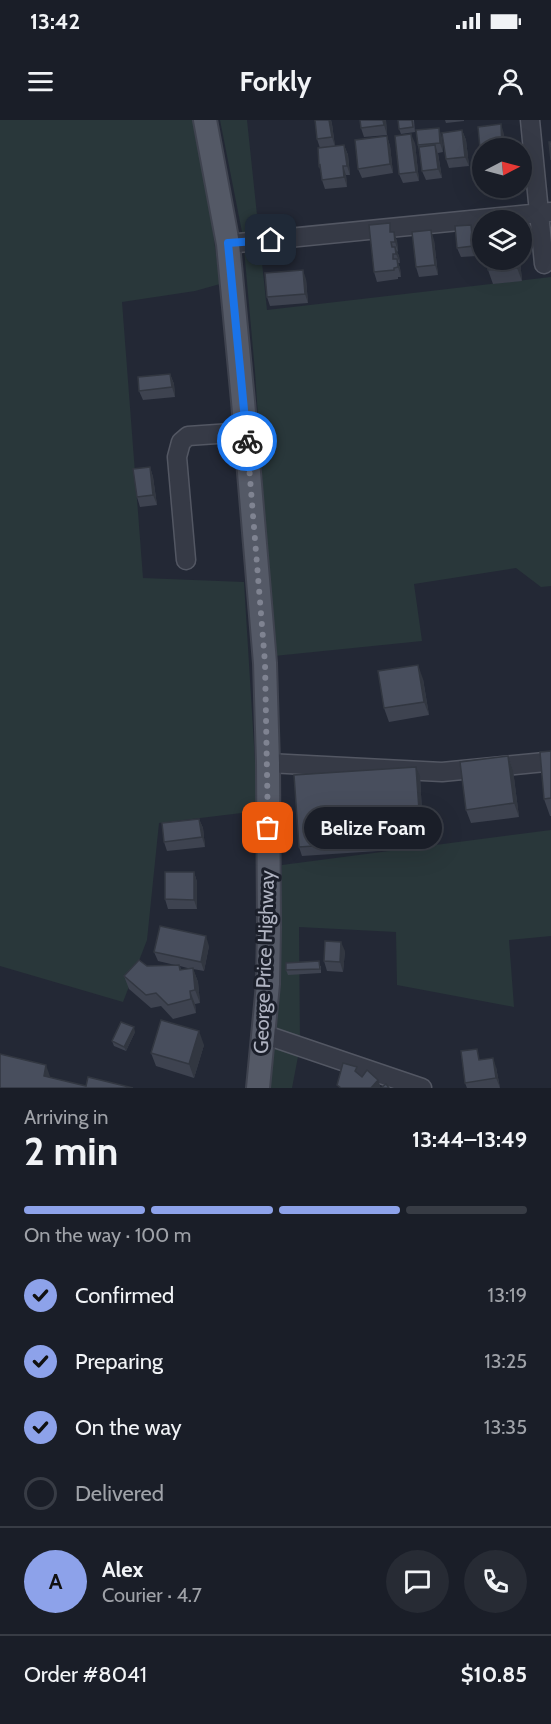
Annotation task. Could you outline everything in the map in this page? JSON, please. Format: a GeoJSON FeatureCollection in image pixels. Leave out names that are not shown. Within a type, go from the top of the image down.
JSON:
{"type":"FeatureCollection","features":[{"type":"Feature","properties":{"kind":"main road","name":"George Price Highway"},"geometry":{"type":"LineString","coordinates":[[205,120],[228,243],[265,663],[269,927],[268,984],[258,1088]]}},
{"type":"Feature","properties":{"kind":"street"},"geometry":{"type":"LineString","coordinates":[[530,120],[545,213],[544,264]]}},
{"type":"Feature","properties":{"kind":"street"},"geometry":{"type":"LineString","coordinates":[[228,243],[545,213]]}},
{"type":"Feature","properties":{"kind":"street"},"geometry":{"type":"LineString","coordinates":[[186,560],[177,457],[181,442],[188,436],[246,432]]}},
{"type":"Feature","properties":{"kind":"street"},"geometry":{"type":"LineString","coordinates":[[268,763],[442,772],[545,762]]}},
{"type":"Feature","properties":{"kind":"street"},"geometry":{"type":"LineString","coordinates":[[263,1034],[422,1088]]}},
{"type":"Feature","properties":{"kind":"shaded area"},"geometry":{"type":"Polygon","coordinates":[[[0,120],[194,120],[203,159],[220,284],[195,291],[122,302],[143,578],[244,582],[258,811],[159,823],[147,940],[123,1002],[0,966],[0,120]]]}},
{"type":"Feature","properties":{"kind":"shaded area"},"geometry":{"type":"Polygon","coordinates":[[[220,120],[247,120],[267,310],[551,277],[551,586],[541,587],[516,568],[414,584],[422,641],[274,656],[255,372],[243,237],[220,120]]]}},
{"type":"Feature","properties":{"kind":"shaded area"},"geometry":{"type":"Polygon","coordinates":[[[551,830],[551,936],[509,940],[514,1007],[397,985],[396,932],[299,927],[300,1046],[292,1088],[269,1088],[280,964],[282,865],[551,830]]]}},
{"type":"Feature","properties":{"kind":"building"},"geometry":{"type":"Polygon","coordinates":[[[315,120],[329,120],[332,137],[317,139],[315,120]]]}},
{"type":"Feature","properties":{"kind":"building"},"geometry":{"type":"Polygon","coordinates":[[[360,120],[383,120],[384,125],[361,128],[360,120]]]}},
{"type":"Feature","properties":{"kind":"building"},"geometry":{"type":"Polygon","coordinates":[[[398,120],[412,120],[413,127],[399,129],[398,120]]]}},
{"type":"Feature","properties":{"kind":"building"},"geometry":{"type":"Polygon","coordinates":[[[501,124],[502,138],[479,138],[478,127],[501,124]]]}},
{"type":"Feature","properties":{"kind":"building"},"geometry":{"type":"Polygon","coordinates":[[[439,128],[440,143],[418,145],[416,130],[439,128]]]}},
{"type":"Feature","properties":{"kind":"building"},"geometry":{"type":"Polygon","coordinates":[[[462,130],[465,157],[446,159],[442,133],[462,130]]]}},
{"type":"Feature","properties":{"kind":"building"},"geometry":{"type":"Polygon","coordinates":[[[411,134],[416,172],[399,174],[395,136],[411,134]]]}},
{"type":"Feature","properties":{"kind":"building"},"geometry":{"type":"Polygon","coordinates":[[[387,136],[390,164],[358,169],[355,140],[387,136]]]}},
{"type":"Feature","properties":{"kind":"building"},"geometry":{"type":"Polygon","coordinates":[[[344,145],[347,166],[343,166],[344,177],[322,180],[318,148],[344,145]]]}},
{"type":"Feature","properties":{"kind":"building"},"geometry":{"type":"Polygon","coordinates":[[[435,145],[438,169],[422,171],[419,147],[435,145]]]}},
{"type":"Feature","properties":{"kind":"building"},"geometry":{"type":"Polygon","coordinates":[[[390,223],[390,232],[394,232],[395,242],[391,242],[396,254],[393,254],[393,259],[397,259],[398,267],[394,270],[374,272],[369,225],[390,223]]]}},
{"type":"Feature","properties":{"kind":"building"},"geometry":{"type":"Polygon","coordinates":[[[471,225],[472,246],[457,248],[455,226],[471,225]]]}},
{"type":"Feature","properties":{"kind":"building"},"geometry":{"type":"Polygon","coordinates":[[[431,230],[435,265],[416,267],[412,232],[431,230]]]}},
{"type":"Feature","properties":{"kind":"building"},"geometry":{"type":"Polygon","coordinates":[[[303,270],[305,294],[267,297],[265,273],[303,270]]]}},
{"type":"Feature","properties":{"kind":"building"},"geometry":{"type":"Polygon","coordinates":[[[170,374],[172,387],[139,391],[138,377],[170,374]]]}},
{"type":"Feature","properties":{"kind":"building"},"geometry":{"type":"Polygon","coordinates":[[[150,467],[153,495],[137,497],[133,469],[150,467]]]}},
{"type":"Feature","properties":{"kind":"building"},"geometry":{"type":"Polygon","coordinates":[[[418,665],[424,702],[384,708],[378,671],[418,665]]]}},
{"type":"Feature","properties":{"kind":"building"},"geometry":{"type":"Polygon","coordinates":[[[551,751],[551,798],[544,799],[540,752],[551,751]]]}},
{"type":"Feature","properties":{"kind":"building"},"geometry":{"type":"Polygon","coordinates":[[[508,756],[514,803],[466,810],[460,762],[508,756]]]}},
{"type":"Feature","properties":{"kind":"building"},"geometry":{"type":"Polygon","coordinates":[[[416,767],[421,839],[299,847],[294,775],[416,767]]]}},
{"type":"Feature","properties":{"kind":"building"},"geometry":{"type":"Polygon","coordinates":[[[199,819],[202,837],[164,842],[162,823],[199,819]]]}},
{"type":"Feature","properties":{"kind":"building"},"geometry":{"type":"Polygon","coordinates":[[[165,872],[194,872],[194,900],[165,899],[165,872]]]}},
{"type":"Feature","properties":{"kind":"building"},"geometry":{"type":"Polygon","coordinates":[[[160,926],[206,936],[201,962],[154,952],[160,926]]]}},
{"type":"Feature","properties":{"kind":"building"},"geometry":{"type":"Polygon","coordinates":[[[325,941],[341,942],[340,962],[324,961],[325,941]]]}},
{"type":"Feature","properties":{"kind":"building"},"geometry":{"type":"Polygon","coordinates":[[[139,960],[147,966],[179,965],[180,970],[193,968],[195,990],[190,991],[191,999],[168,1005],[156,993],[146,995],[124,976],[139,960]]]}},
{"type":"Feature","properties":{"kind":"building"},"geometry":{"type":"Polygon","coordinates":[[[319,961],[320,969],[286,970],[286,963],[319,961]]]}},
{"type":"Feature","properties":{"kind":"building"},"geometry":{"type":"Polygon","coordinates":[[[161,1020],[199,1031],[189,1064],[151,1053],[161,1020]]]}},
{"type":"Feature","properties":{"kind":"building"},"geometry":{"type":"Polygon","coordinates":[[[121,1022],[134,1027],[124,1047],[112,1041],[121,1022]]]}},
{"type":"Feature","properties":{"kind":"building"},"geometry":{"type":"Polygon","coordinates":[[[477,1049],[479,1060],[493,1058],[496,1078],[465,1083],[461,1051],[477,1049]]]}},
{"type":"Feature","properties":{"kind":"building"},"geometry":{"type":"Polygon","coordinates":[[[0,1054],[46,1065],[44,1076],[86,1086],[88,1077],[133,1088],[0,1088],[0,1054]]]}},
{"type":"Feature","properties":{"kind":"building"},"geometry":{"type":"Polygon","coordinates":[[[343,1063],[357,1067],[355,1071],[362,1077],[367,1070],[378,1080],[371,1088],[341,1088],[337,1085],[343,1063]]]}},
{"type":"Feature","properties":{"kind":"way so far"},"geometry":{"type":"LineString","coordinates":[[247,441],[265,663],[268,828]]}},
{"type":"Feature","properties":{"kind":"place","name":"Belize Foam"},"geometry":{"type":"Point","coordinates":[268,828]}},
{"type":"Feature","properties":{"kind":"route"},"geometry":{"type":"LineString","coordinates":[[247,441],[228,243],[271,240]]}}]}
